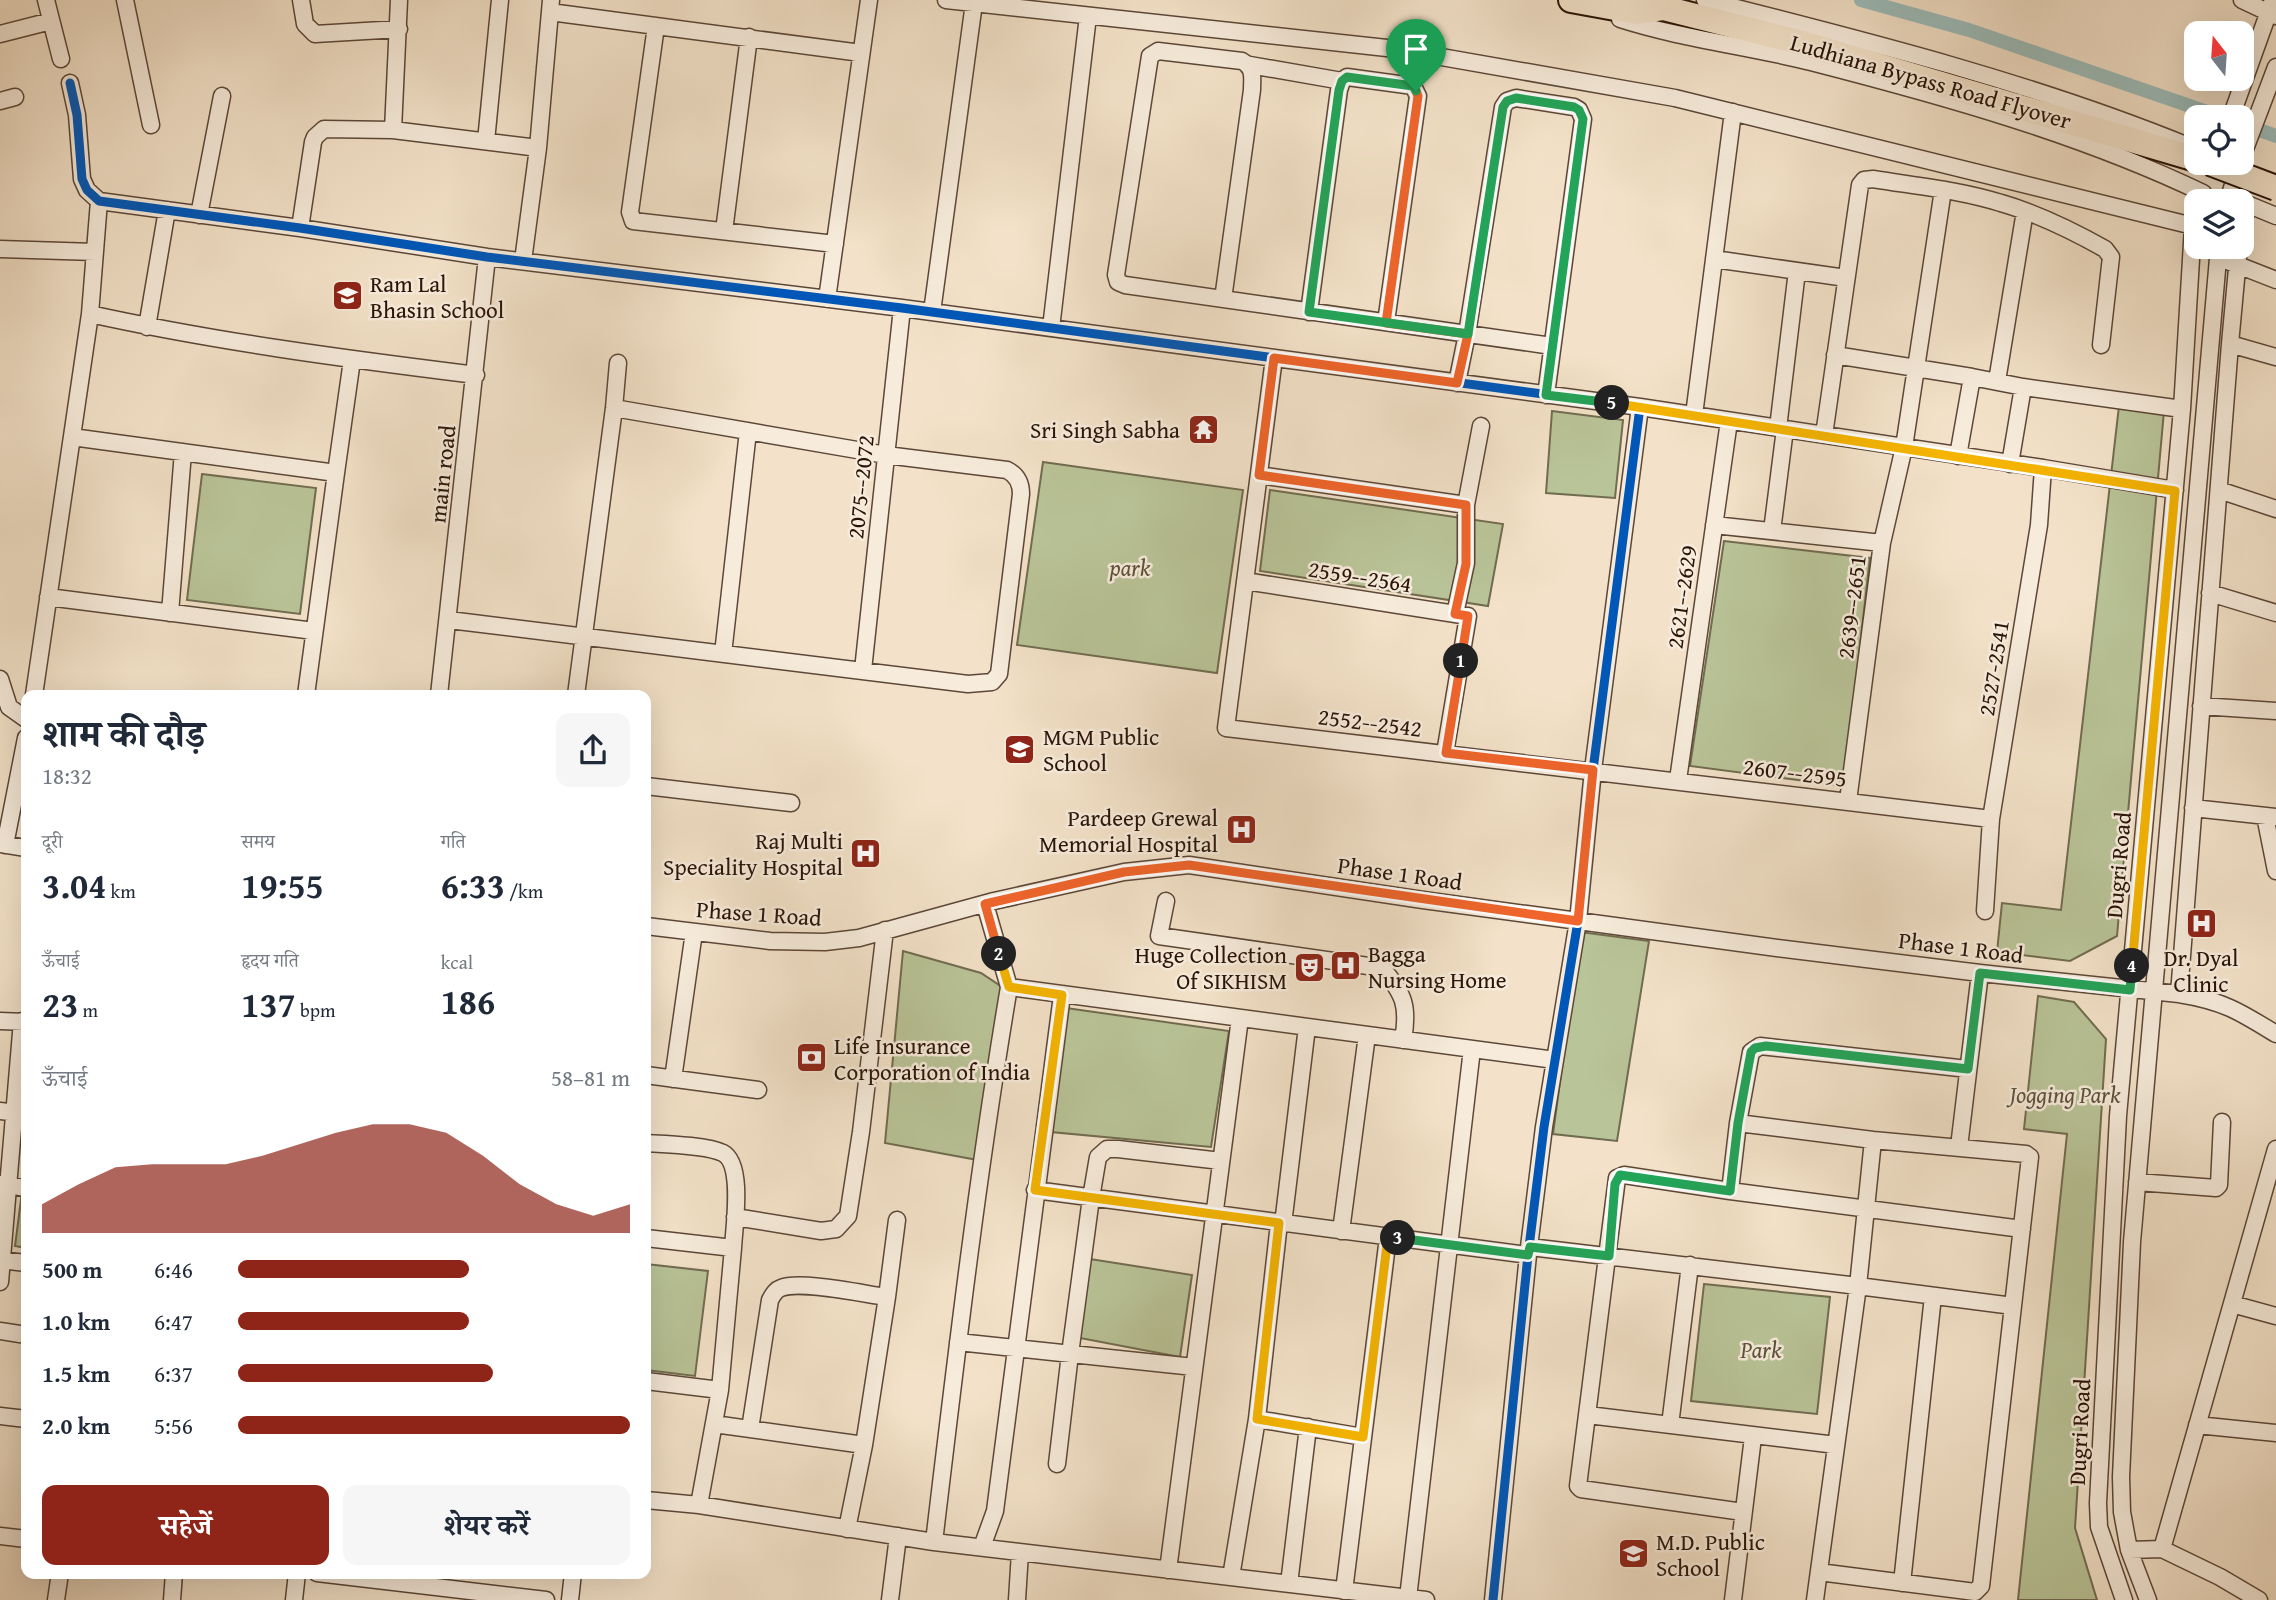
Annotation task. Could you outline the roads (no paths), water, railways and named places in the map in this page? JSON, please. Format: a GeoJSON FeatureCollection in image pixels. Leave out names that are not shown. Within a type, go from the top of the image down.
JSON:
{"type":"FeatureCollection","features":[{"type":"Feature","properties":{"kind":"highway","name":"Ludhiana Bypass Road Flyover"},"geometry":{"type":"LineString","coordinates":[[1571,0],[1637,12],[1661,6],[1802,43],[2184,155]]}},
{"type":"Feature","properties":{"kind":"highway"},"geometry":{"type":"LineString","coordinates":[[2243,175],[2276,188]]}},
{"type":"Feature","properties":{"kind":"street"},"geometry":{"type":"LineString","coordinates":[[46,0],[61,58]]}},
{"type":"Feature","properties":{"kind":"street"},"geometry":{"type":"LineString","coordinates":[[125,0],[151,125]]}},
{"type":"Feature","properties":{"kind":"street"},"geometry":{"type":"LineString","coordinates":[[301,0],[305,24],[315,34],[399,29]]}},
{"type":"Feature","properties":{"kind":"street"},"geometry":{"type":"LineString","coordinates":[[393,130],[399,0]]}},
{"type":"Feature","properties":{"kind":"street"},"geometry":{"type":"LineString","coordinates":[[486,141],[500,0]]}},
{"type":"Feature","properties":{"kind":"street"},"geometry":{"type":"LineString","coordinates":[[827,299],[869,0]]}},
{"type":"Feature","properties":{"kind":"street"},"geometry":{"type":"LineString","coordinates":[[946,0],[1419,53],[1675,98],[2184,218]]}},
{"type":"Feature","properties":{"kind":"street"},"geometry":{"type":"LineString","coordinates":[[1705,0],[1951,66],[2121,119],[2184,144]]}},
{"type":"Feature","properties":{"kind":"street"},"geometry":{"type":"LineString","coordinates":[[2236,105],[2273,9],[2242,0]]}},
{"type":"Feature","properties":{"kind":"street"},"geometry":{"type":"LineString","coordinates":[[932,312],[974,3]]}},
{"type":"Feature","properties":{"kind":"street"},"geometry":{"type":"LineString","coordinates":[[1595,5],[1599,12],[1634,23],[1810,62],[1941,98],[2118,155],[2152,169],[2188,189]]}},
{"type":"Feature","properties":{"kind":"street"},"geometry":{"type":"LineString","coordinates":[[523,261],[538,148],[551,6],[656,26],[861,54]]}},
{"type":"Feature","properties":{"kind":"street"},"geometry":{"type":"LineString","coordinates":[[1051,328],[1088,16]]}},
{"type":"Feature","properties":{"kind":"street"},"geometry":{"type":"LineString","coordinates":[[0,34],[51,21]]}},
{"type":"Feature","properties":{"kind":"street"},"geometry":{"type":"LineString","coordinates":[[656,26],[631,217],[633,221],[835,244]]}},
{"type":"Feature","properties":{"kind":"street"},"geometry":{"type":"LineString","coordinates":[[724,231],[749,37]]}},
{"type":"Feature","properties":{"kind":"street"},"geometry":{"type":"LineString","coordinates":[[1342,81],[1250,65],[1242,61],[1158,51],[1150,56],[1116,275],[1118,282],[1552,346]]}},
{"type":"Feature","properties":{"kind":"street"},"geometry":{"type":"LineString","coordinates":[[1386,323],[1418,96],[1413,86],[1419,53]]}},
{"type":"Feature","properties":{"kind":"street"},"geometry":{"type":"LineString","coordinates":[[1223,299],[1252,90],[1250,65]]}},
{"type":"Feature","properties":{"kind":"street"},"geometry":{"type":"LineString","coordinates":[[2254,122],[2276,67]]}},
{"type":"Feature","properties":{"kind":"street"},"geometry":{"type":"LineString","coordinates":[[1309,312],[1342,81],[1347,77],[1413,86]]}},
{"type":"Feature","properties":{"kind":"street"},"geometry":{"type":"LineString","coordinates":[[1546,395],[1583,119],[1579,110],[1581,82]]}},
{"type":"Feature","properties":{"kind":"street"},"geometry":{"type":"LineString","coordinates":[[70,83],[77,115],[82,179],[87,190],[99,201],[487,257],[902,308],[1640,407],[2043,468],[2175,491]]}},
{"type":"Feature","properties":{"kind":"street"},"geometry":{"type":"LineString","coordinates":[[199,215],[222,96]]}},
{"type":"Feature","properties":{"kind":"street"},"geometry":{"type":"LineString","coordinates":[[1457,383],[1468,334],[1503,107],[1507,101],[1516,98],[1579,110]]}},
{"type":"Feature","properties":{"kind":"street"},"geometry":{"type":"LineString","coordinates":[[1694,415],[1733,112]]}},
{"type":"Feature","properties":{"kind":"street"},"geometry":{"type":"LineString","coordinates":[[300,228],[315,136],[329,128],[393,130],[538,148]]}},
{"type":"Feature","properties":{"kind":"street"},"geometry":{"type":"LineString","coordinates":[[2254,170],[2276,180]]}},
{"type":"Feature","properties":{"kind":"street"},"geometry":{"type":"LineString","coordinates":[[1824,435],[1861,182],[1873,179],[2000,202],[2099,246],[2111,257],[2101,345]]}},
{"type":"Feature","properties":{"kind":"street"},"geometry":{"type":"LineString","coordinates":[[1882,543],[1904,447],[1943,190]]}},
{"type":"Feature","properties":{"kind":"street"},"geometry":{"type":"LineString","coordinates":[[35,690],[90,314],[99,201]]}},
{"type":"Feature","properties":{"kind":"street"},"geometry":{"type":"LineString","coordinates":[[2254,207],[2276,216]]}},
{"type":"Feature","properties":{"kind":"street"},"geometry":{"type":"LineString","coordinates":[[147,327],[167,210]]}},
{"type":"Feature","properties":{"kind":"street"},"geometry":{"type":"LineString","coordinates":[[1997,381],[2025,211]]}},
{"type":"Feature","properties":{"kind":"street"},"geometry":{"type":"LineString","coordinates":[[0,249],[95,252]]}},
{"type":"Feature","properties":{"kind":"street","name":"main road"},"geometry":{"type":"LineString","coordinates":[[440,690],[487,257]]}},
{"type":"Feature","properties":{"kind":"street"},"geometry":{"type":"LineString","coordinates":[[1714,259],[1846,278]]}},
{"type":"Feature","properties":{"kind":"street","name":"Dugri Road"},"geometry":{"type":"LineString","coordinates":[[2124,1600],[2099,1527],[2098,1503],[2118,1129],[2175,491],[2192,259]]}},
{"type":"Feature","properties":{"kind":"street","name":"Dugri Road"},"geometry":{"type":"LineString","coordinates":[[2148,1600],[2129,1550],[2122,1512],[2121,1477],[2137,1182],[2217,259]]}},
{"type":"Feature","properties":{"kind":"street"},"geometry":{"type":"LineString","coordinates":[[2229,259],[2276,280]]}},
{"type":"Feature","properties":{"kind":"street"},"geometry":{"type":"LineString","coordinates":[[2179,994],[2238,259]]}},
{"type":"Feature","properties":{"kind":"street"},"geometry":{"type":"LineString","coordinates":[[1772,531],[1797,271]]}},
{"type":"Feature","properties":{"kind":"street","name":"2075--2072"},"geometry":{"type":"LineString","coordinates":[[863,670],[902,308]]}},
{"type":"Feature","properties":{"kind":"street"},"geometry":{"type":"LineString","coordinates":[[90,314],[147,327],[476,375]]}},
{"type":"Feature","properties":{"kind":"street"},"geometry":{"type":"LineString","coordinates":[[2230,344],[2276,357]]}},
{"type":"Feature","properties":{"kind":"street"},"geometry":{"type":"LineString","coordinates":[[1835,355],[2023,387],[2182,409]]}},
{"type":"Feature","properties":{"kind":"street"},"geometry":{"type":"LineString","coordinates":[[1245,582],[1274,358]]}},
{"type":"Feature","properties":{"kind":"street"},"geometry":{"type":"LineString","coordinates":[[307,690],[352,359]]}},
{"type":"Feature","properties":{"kind":"street"},"geometry":{"type":"LineString","coordinates":[[577,690],[618,363]]}},
{"type":"Feature","properties":{"kind":"street"},"geometry":{"type":"LineString","coordinates":[[1958,456],[1972,377]]}},
{"type":"Feature","properties":{"kind":"street"},"geometry":{"type":"LineString","coordinates":[[2010,464],[2023,387]]}},
{"type":"Feature","properties":{"kind":"street"},"geometry":{"type":"LineString","coordinates":[[1493,1600],[1529,1251],[1555,1060],[1578,921],[1593,770],[1640,407]]}},
{"type":"Feature","properties":{"kind":"street"},"geometry":{"type":"LineString","coordinates":[[449,620],[968,684],[992,681],[999,674],[1021,494],[1018,479],[1007,470],[887,455],[614,408]]}},
{"type":"Feature","properties":{"kind":"street","name":"2621--2629"},"geometry":{"type":"LineString","coordinates":[[1678,780],[1729,421]]}},
{"type":"Feature","properties":{"kind":"street"},"geometry":{"type":"LineString","coordinates":[[1446,753],[1462,615],[1466,564],[1466,505],[1481,426]]}},
{"type":"Feature","properties":{"kind":"street"},"geometry":{"type":"LineString","coordinates":[[723,654],[748,430]]}},
{"type":"Feature","properties":{"kind":"street"},"geometry":{"type":"LineString","coordinates":[[72,437],[336,472]]}},
{"type":"Feature","properties":{"kind":"street"},"geometry":{"type":"LineString","coordinates":[[170,612],[183,452]]}},
{"type":"Feature","properties":{"kind":"street","name":"2527-2541"},"geometry":{"type":"LineString","coordinates":[[1985,911],[1992,819],[2039,525],[2043,468]]}},
{"type":"Feature","properties":{"kind":"street"},"geometry":{"type":"LineString","coordinates":[[1259,475],[1466,505]]}},
{"type":"Feature","properties":{"kind":"street"},"geometry":{"type":"LineString","coordinates":[[2219,490],[2276,509]]}},
{"type":"Feature","properties":{"kind":"street","name":"2639--2651"},"geometry":{"type":"LineString","coordinates":[[1714,525],[1882,543],[1848,801]]}},
{"type":"Feature","properties":{"kind":"street","name":"2552--2542"},"geometry":{"type":"LineString","coordinates":[[1245,582],[1226,728],[1593,770]]}},
{"type":"Feature","properties":{"kind":"street","name":"2559--2564"},"geometry":{"type":"LineString","coordinates":[[1245,582],[1462,615]]}},
{"type":"Feature","properties":{"kind":"street"},"geometry":{"type":"LineString","coordinates":[[2210,593],[2276,613]]}},
{"type":"Feature","properties":{"kind":"street"},"geometry":{"type":"LineString","coordinates":[[48,597],[314,631]]}},
{"type":"Feature","properties":{"kind":"street"},"geometry":{"type":"LineString","coordinates":[[0,679],[9,707],[21,715]]}},
{"type":"Feature","properties":{"kind":"street"},"geometry":{"type":"LineString","coordinates":[[2201,706],[2276,711]]}},
{"type":"Feature","properties":{"kind":"street"},"geometry":{"type":"LineString","coordinates":[[21,760],[2,845],[21,847]]}},
{"type":"Feature","properties":{"kind":"street","name":"2607--2595"},"geometry":{"type":"LineString","coordinates":[[1593,770],[1992,819]]}},
{"type":"Feature","properties":{"kind":"street"},"geometry":{"type":"LineString","coordinates":[[651,787],[791,803]]}},
{"type":"Feature","properties":{"kind":"street"},"geometry":{"type":"LineString","coordinates":[[2193,808],[2270,816],[2276,871]]}},
{"type":"Feature","properties":{"kind":"street","name":"Phase 1 Road"},"geometry":{"type":"LineString","coordinates":[[651,927],[794,943],[825,942],[859,938],[985,904],[1124,872],[1189,865],[1578,921],[1980,973],[2179,994],[2231,1006],[2276,1034]]}},
{"type":"Feature","properties":{"kind":"street"},"geometry":{"type":"LineString","coordinates":[[1166,901],[1159,936],[1382,968],[1398,988],[1407,1016],[1403,1040]]}},
{"type":"Feature","properties":{"kind":"street"},"geometry":{"type":"LineString","coordinates":[[934,1542],[958,1342],[1009,987],[985,904]]}},
{"type":"Feature","properties":{"kind":"street"},"geometry":{"type":"LineString","coordinates":[[735,1217],[821,1231],[836,1229],[848,1216],[861,1132],[885,930]]}},
{"type":"Feature","properties":{"kind":"street"},"geometry":{"type":"LineString","coordinates":[[673,1079],[694,932]]}},
{"type":"Feature","properties":{"kind":"street"},"geometry":{"type":"LineString","coordinates":[[1959,1147],[1980,973]]}},
{"type":"Feature","properties":{"kind":"street"},"geometry":{"type":"LineString","coordinates":[[1009,987],[1555,1060]]}},
{"type":"Feature","properties":{"kind":"street"},"geometry":{"type":"LineString","coordinates":[[982,1547],[995,1511],[1062,995]]}},
{"type":"Feature","properties":{"kind":"street"},"geometry":{"type":"LineString","coordinates":[[1168,1570],[1240,1018]]}},
{"type":"Feature","properties":{"kind":"street"},"geometry":{"type":"LineString","coordinates":[[0,1021],[21,1021]]}},
{"type":"Feature","properties":{"kind":"street"},"geometry":{"type":"LineString","coordinates":[[1231,1577],[1257,1419],[1307,1027]]}},
{"type":"Feature","properties":{"kind":"street"},"geometry":{"type":"LineString","coordinates":[[1341,1231],[1367,1035]]}},
{"type":"Feature","properties":{"kind":"street"},"geometry":{"type":"LineString","coordinates":[[0,1282],[4,1185],[21,1046]]}},
{"type":"Feature","properties":{"kind":"street"},"geometry":{"type":"LineString","coordinates":[[1730,1191],[1738,1123],[1751,1052],[1760,1046],[1968,1069]]}},
{"type":"Feature","properties":{"kind":"street"},"geometry":{"type":"LineString","coordinates":[[1408,1598],[1472,1049]]}},
{"type":"Feature","properties":{"kind":"street"},"geometry":{"type":"LineString","coordinates":[[651,1076],[758,1090]]}},
{"type":"Feature","properties":{"kind":"street"},"geometry":{"type":"LineString","coordinates":[[2137,1182],[2216,1188],[2219,1185],[2221,1122]]}},
{"type":"Feature","properties":{"kind":"street"},"geometry":{"type":"LineString","coordinates":[[1738,1123],[1873,1140],[2026,1154],[2030,1157],[1981,1586],[1975,1592],[1819,1572]]}},
{"type":"Feature","properties":{"kind":"street"},"geometry":{"type":"LineString","coordinates":[[1815,1600],[1858,1286],[1873,1140]]}},
{"type":"Feature","properties":{"kind":"street"},"geometry":{"type":"LineString","coordinates":[[651,1144],[723,1153],[730,1159],[736,1174],[733,1248],[720,1390],[699,1505]]}},
{"type":"Feature","properties":{"kind":"street"},"geometry":{"type":"LineString","coordinates":[[1057,1464],[1098,1157],[1107,1149],[1118,1149],[1222,1161]]}},
{"type":"Feature","properties":{"kind":"street"},"geometry":{"type":"LineString","coordinates":[[2162,1549],[2232,1304],[2271,1188],[2276,1149]]}},
{"type":"Feature","properties":{"kind":"street"},"geometry":{"type":"LineString","coordinates":[[1743,1512],[1579,1488],[1609,1256],[1615,1184],[1620,1175],[2022,1229]]}},
{"type":"Feature","properties":{"kind":"street"},"geometry":{"type":"LineString","coordinates":[[1035,1190],[1388,1237],[1609,1256],[2013,1306]]}},
{"type":"Feature","properties":{"kind":"street"},"geometry":{"type":"LineString","coordinates":[[847,1529],[864,1445],[897,1220]]}},
{"type":"Feature","properties":{"kind":"street"},"geometry":{"type":"LineString","coordinates":[[1333,1593],[1363,1437],[1388,1237]]}},
{"type":"Feature","properties":{"kind":"street"},"geometry":{"type":"LineString","coordinates":[[651,1239],[733,1248]]}},
{"type":"Feature","properties":{"kind":"street"},"geometry":{"type":"LineString","coordinates":[[1,1260],[21,1262]]}},
{"type":"Feature","properties":{"kind":"street"},"geometry":{"type":"LineString","coordinates":[[1670,1425],[1690,1265]]}},
{"type":"Feature","properties":{"kind":"street"},"geometry":{"type":"LineString","coordinates":[[750,1429],[770,1300],[776,1291],[782,1287],[799,1285],[887,1297]]}},
{"type":"Feature","properties":{"kind":"street"},"geometry":{"type":"LineString","coordinates":[[1902,1583],[1933,1296]]}},
{"type":"Feature","properties":{"kind":"street"},"geometry":{"type":"LineString","coordinates":[[2232,1304],[2276,1316]]}},
{"type":"Feature","properties":{"kind":"street"},"geometry":{"type":"LineString","coordinates":[[0,1331],[21,1334]]}},
{"type":"Feature","properties":{"kind":"street"},"geometry":{"type":"LineString","coordinates":[[958,1342],[1194,1367]]}},
{"type":"Feature","properties":{"kind":"street"},"geometry":{"type":"LineString","coordinates":[[651,1382],[720,1390]]}},
{"type":"Feature","properties":{"kind":"street"},"geometry":{"type":"LineString","coordinates":[[1588,1415],[1836,1445]]}},
{"type":"Feature","properties":{"kind":"street"},"geometry":{"type":"LineString","coordinates":[[0,1416],[21,1418]]}},
{"type":"Feature","properties":{"kind":"street"},"geometry":{"type":"LineString","coordinates":[[1257,1419],[1363,1437]]}},
{"type":"Feature","properties":{"kind":"street"},"geometry":{"type":"LineString","coordinates":[[713,1424],[864,1445]]}},
{"type":"Feature","properties":{"kind":"street"},"geometry":{"type":"LineString","coordinates":[[2197,1425],[2276,1433]]}},
{"type":"Feature","properties":{"kind":"street"},"geometry":{"type":"LineString","coordinates":[[1289,1584],[1308,1427]]}},
{"type":"Feature","properties":{"kind":"street"},"geometry":{"type":"LineString","coordinates":[[1733,1600],[1753,1437]]}},
{"type":"Feature","properties":{"kind":"street"},"geometry":{"type":"LineString","coordinates":[[651,1500],[699,1505],[934,1542],[1289,1584],[1333,1593],[1426,1600]]}},
{"type":"Feature","properties":{"kind":"street"},"geometry":{"type":"LineString","coordinates":[[0,1536],[21,1538]]}},
{"type":"Feature","properties":{"kind":"street"},"geometry":{"type":"LineString","coordinates":[[890,1600],[898,1536]]}},
{"type":"Feature","properties":{"kind":"street"},"geometry":{"type":"LineString","coordinates":[[2129,1550],[2162,1549],[2220,1577],[2259,1600]]}},
{"type":"Feature","properties":{"kind":"street"},"geometry":{"type":"LineString","coordinates":[[1017,1600],[1020,1552]]}},
{"type":"Feature","properties":{"kind":"street"},"geometry":{"type":"LineString","coordinates":[[56,1600],[59,1579]]}},
{"type":"Feature","properties":{"kind":"street"},"geometry":{"type":"LineString","coordinates":[[172,1600],[174,1579]]}},
{"type":"Feature","properties":{"kind":"street"},"geometry":{"type":"LineString","coordinates":[[293,1600],[296,1579]]}},
{"type":"Feature","properties":{"kind":"street"},"geometry":{"type":"LineString","coordinates":[[354,1579],[452,1595],[546,1600]]}},
{"type":"Feature","properties":{"kind":"street"},"geometry":{"type":"LineString","coordinates":[[570,1600],[572,1579]]}},
{"type":"Feature","properties":{"kind":"waterway"},"geometry":{"type":"LineString","coordinates":[[1861,0],[1969,30],[2187,105]]}},
{"type":"Feature","properties":{"kind":"waterway"},"geometry":{"type":"LineString","coordinates":[[2254,128],[2276,136]]}},
{"type":"Feature","properties":{"kind":"place","name":"Ram Lal Bhasin School"},"geometry":{"type":"Point","coordinates":[347,296]}},
{"type":"Feature","properties":{"kind":"place","name":"Sri Singh Sabha"},"geometry":{"type":"Point","coordinates":[1203,429]}},
{"type":"Feature","properties":{"kind":"place","name":"MGM Public School"},"geometry":{"type":"Point","coordinates":[1020,749]}},
{"type":"Feature","properties":{"kind":"place","name":"Pardeep Grewal Memorial Hospital"},"geometry":{"type":"Point","coordinates":[1241,830]}},
{"type":"Feature","properties":{"kind":"place","name":"Raj Multi Speciality Hospital"},"geometry":{"type":"Point","coordinates":[866,853]}},
{"type":"Feature","properties":{"kind":"place","name":"Dr. Dyal Clinic"},"geometry":{"type":"Point","coordinates":[2201,923]}},
{"type":"Feature","properties":{"kind":"place","name":"Bagga Nursing Home"},"geometry":{"type":"Point","coordinates":[1345,966]}},
{"type":"Feature","properties":{"kind":"place","name":"Huge Collection Of SIKHISM"},"geometry":{"type":"Point","coordinates":[1310,967]}},
{"type":"Feature","properties":{"kind":"place","name":"Life Insurance Corporation of India"},"geometry":{"type":"Point","coordinates":[811,1058]}},
{"type":"Feature","properties":{"kind":"place","name":"M.D. Public School"},"geometry":{"type":"Point","coordinates":[1633,1554]}},
{"type":"Feature","properties":{"kind":"park label","name":"park"},"geometry":{"type":"Point","coordinates":[1130,567]}},
{"type":"Feature","properties":{"kind":"park label","name":"Jogging Park"},"geometry":{"type":"Point","coordinates":[2065,1094]}},
{"type":"Feature","properties":{"kind":"park label","name":"Park"},"geometry":{"type":"Point","coordinates":[1761,1349]}}]}
